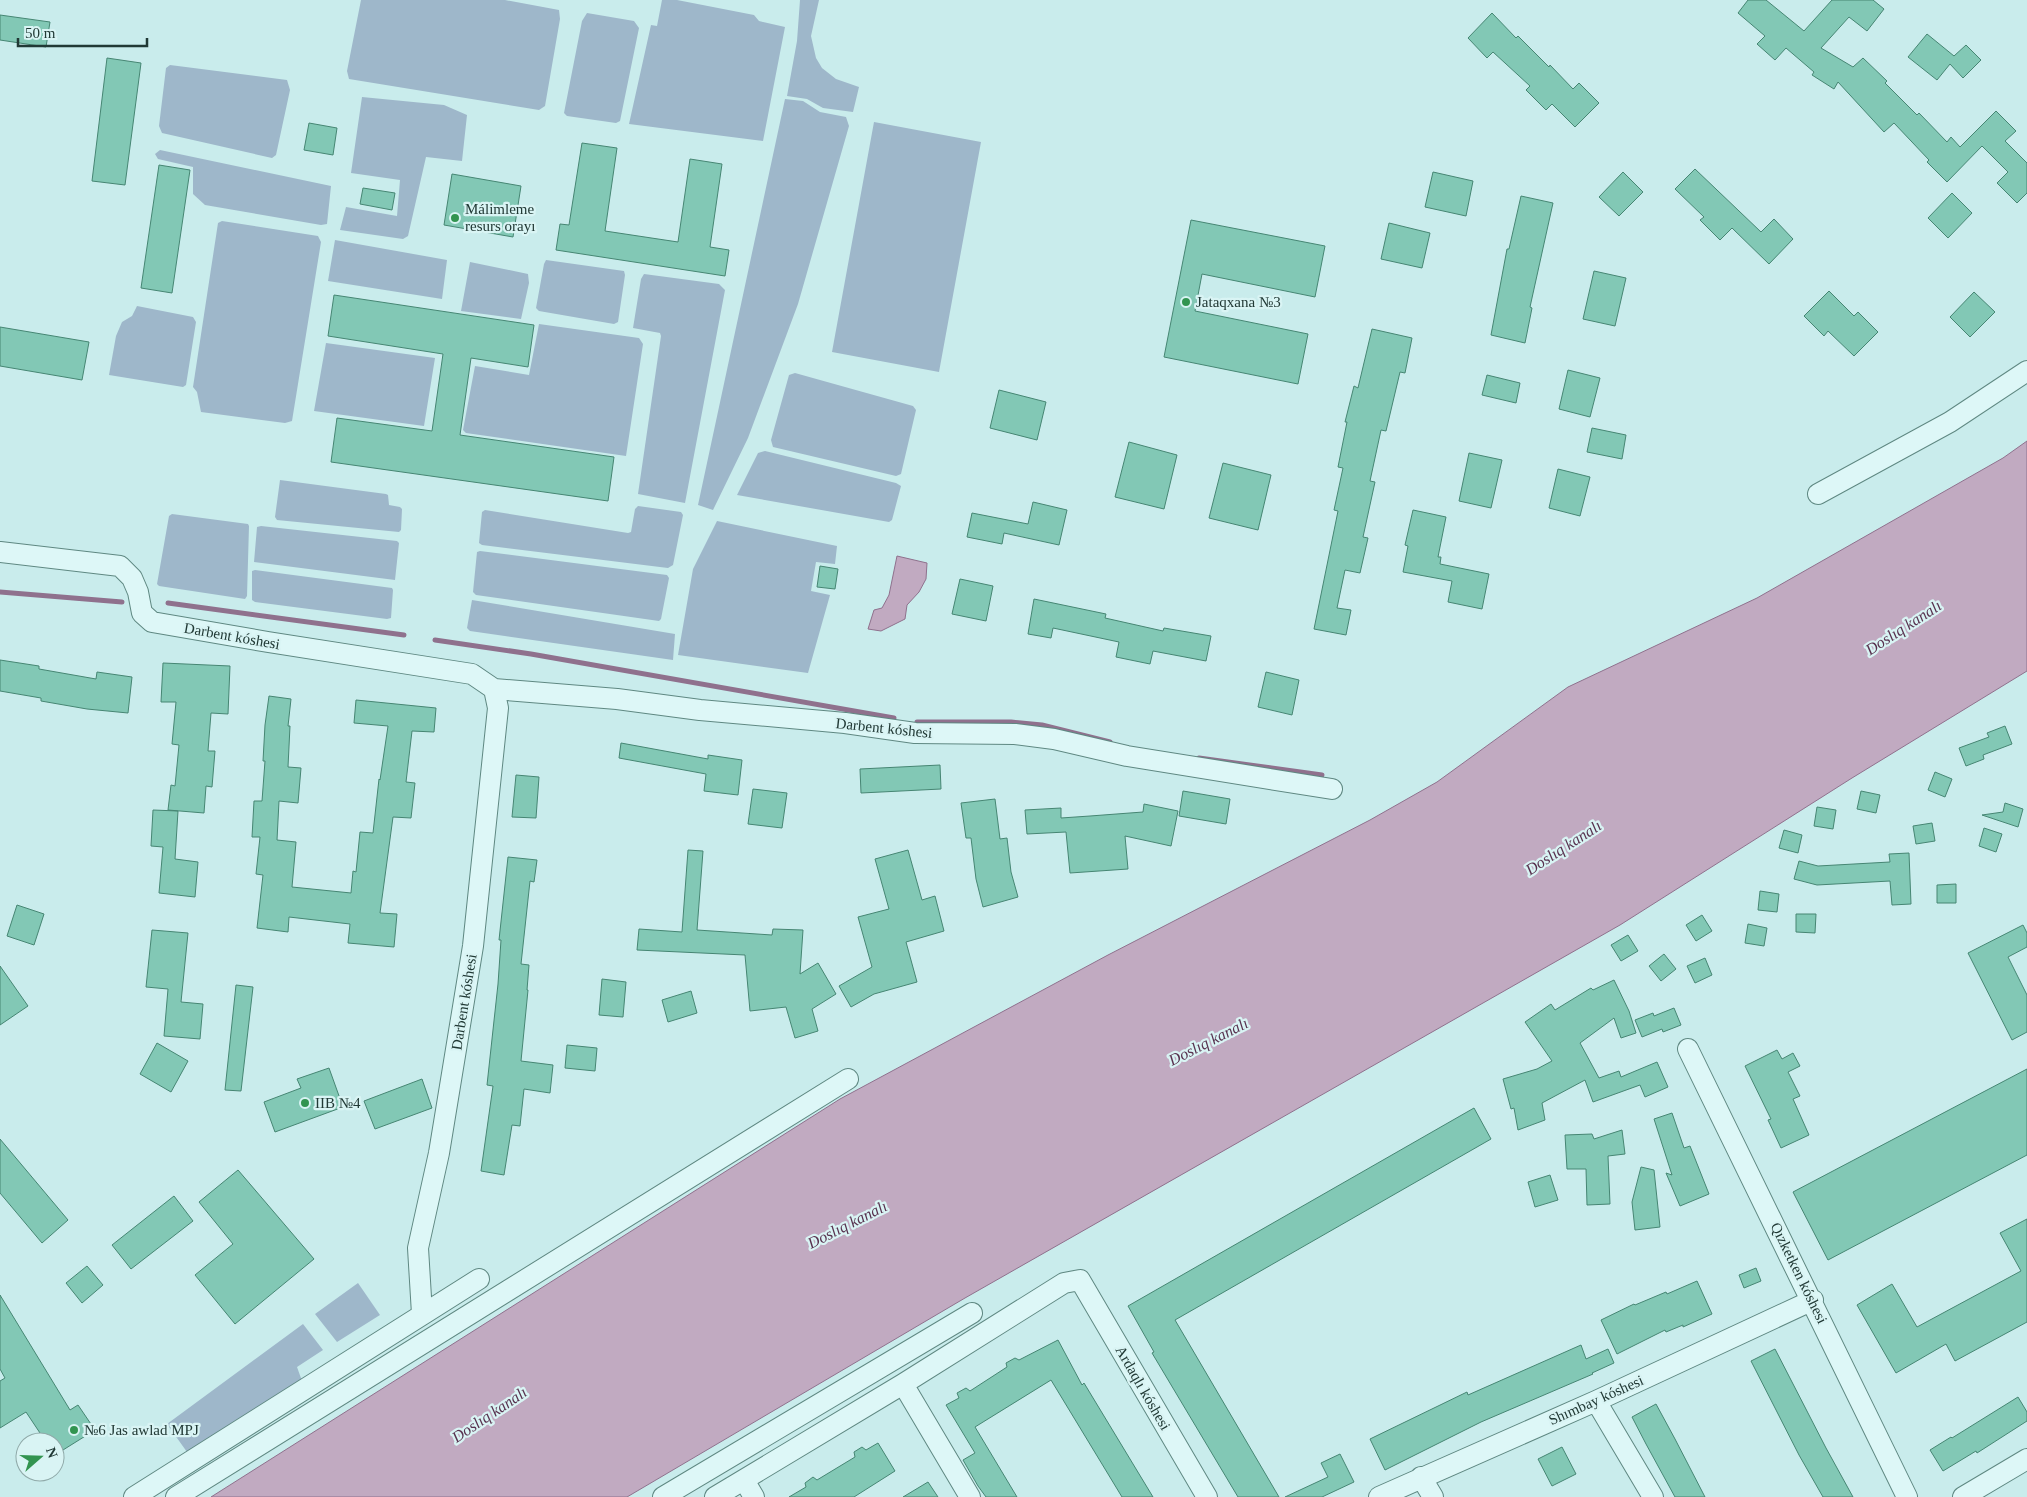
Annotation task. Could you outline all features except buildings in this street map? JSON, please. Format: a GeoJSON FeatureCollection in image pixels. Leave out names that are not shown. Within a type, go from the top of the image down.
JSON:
{"type":"FeatureCollection","features":[{"type":"Feature","properties":{"kind":"street"},"geometry":{"type":"LineString","coordinates":[[1818,494],[1950,422],[2027,371]]}},
{"type":"Feature","properties":{"kind":"street","name":"Darbent kóshesi"},"geometry":{"type":"LineString","coordinates":[[0,552],[120,566],[132,578],[138,592],[142,612],[152,622],[472,674],[494,689],[617,699],[700,710],[845,723],[915,733],[1015,734],[1054,740],[1127,756],[1332,789]]}},
{"type":"Feature","properties":{"kind":"street","name":"Darbent kóshesi"},"geometry":{"type":"LineString","coordinates":[[422,1314],[418,1248],[439,1153],[473,946],[498,708],[494,689]]}},
{"type":"Feature","properties":{"kind":"street","name":"Qızketken kóshesi"},"geometry":{"type":"LineString","coordinates":[[1688,1049],[1813,1300],[1907,1497]]}},
{"type":"Feature","properties":{"kind":"street"},"geometry":{"type":"LineString","coordinates":[[176,1497],[848,1079]]}},
{"type":"Feature","properties":{"kind":"street"},"geometry":{"type":"LineString","coordinates":[[134,1497],[479,1279]]}},
{"type":"Feature","properties":{"kind":"street","name":"Ardaqlı kóshesi"},"geometry":{"type":"LineString","coordinates":[[903,1384],[1064,1283],[1080,1280],[1207,1497]]}},
{"type":"Feature","properties":{"kind":"street","name":"Shımbay kóshesi"},"geometry":{"type":"LineString","coordinates":[[1379,1497],[1596,1401],[1813,1300]]}},
{"type":"Feature","properties":{"kind":"street"},"geometry":{"type":"LineString","coordinates":[[663,1497],[972,1314]]}},
{"type":"Feature","properties":{"kind":"street"},"geometry":{"type":"LineString","coordinates":[[715,1497],[903,1384],[970,1497]]}},
{"type":"Feature","properties":{"kind":"street"},"geometry":{"type":"LineString","coordinates":[[1596,1401],[1653,1497]]}},
{"type":"Feature","properties":{"kind":"street"},"geometry":{"type":"LineString","coordinates":[[1963,1497],[2027,1459]]}},
{"type":"Feature","properties":{"kind":"street"},"geometry":{"type":"LineString","coordinates":[[1421,1477],[1433,1497]]}},
{"type":"Feature","properties":{"kind":"street"},"geometry":{"type":"LineString","coordinates":[[744,1480],[754,1497]]}},
{"type":"Feature","properties":{"kind":"shaded area"},"geometry":{"type":"Polygon","coordinates":[[[361,0],[505,0],[559,10],[560,19],[545,106],[539,110],[349,79],[347,71],[361,0]]]}},
{"type":"Feature","properties":{"kind":"shaded area"},"geometry":{"type":"Polygon","coordinates":[[[662,0],[677,0],[754,15],[759,21],[785,27],[763,141],[629,124],[651,25],[657,26],[662,0]]]}},
{"type":"Feature","properties":{"kind":"shaded area"},"geometry":{"type":"Polygon","coordinates":[[[800,0],[819,0],[811,36],[816,58],[822,68],[836,79],[859,87],[853,112],[823,108],[807,99],[787,96],[797,41],[800,0]]]}},
{"type":"Feature","properties":{"kind":"shaded area"},"geometry":{"type":"Polygon","coordinates":[[[587,13],[634,21],[639,28],[620,121],[616,123],[567,116],[564,113],[582,21],[587,13]]]}},
{"type":"Feature","properties":{"kind":"shaded area"},"geometry":{"type":"Polygon","coordinates":[[[170,65],[287,80],[290,90],[276,155],[272,158],[162,133],[159,126],[166,68],[170,65]]]}},
{"type":"Feature","properties":{"kind":"shaded area"},"geometry":{"type":"Polygon","coordinates":[[[362,97],[444,105],[467,115],[462,161],[426,157],[408,236],[403,239],[340,230],[346,207],[397,216],[400,180],[351,173],[362,97]]]}},
{"type":"Feature","properties":{"kind":"shaded area"},"geometry":{"type":"Polygon","coordinates":[[[785,99],[803,101],[820,112],[846,117],[849,126],[798,304],[748,438],[713,510],[698,505],[785,99]]]}},
{"type":"Feature","properties":{"kind":"shaded area"},"geometry":{"type":"Polygon","coordinates":[[[874,122],[981,142],[939,372],[832,352],[874,122]]]}},
{"type":"Feature","properties":{"kind":"shaded area"},"geometry":{"type":"Polygon","coordinates":[[[160,150],[331,186],[327,224],[321,225],[205,205],[193,194],[193,167],[158,159],[155,154],[160,150]]]}},
{"type":"Feature","properties":{"kind":"shaded area"},"geometry":{"type":"Polygon","coordinates":[[[222,221],[318,236],[321,242],[292,421],[285,423],[201,412],[197,392],[193,387],[218,223],[222,221]]]}},
{"type":"Feature","properties":{"kind":"shaded area"},"geometry":{"type":"Polygon","coordinates":[[[335,240],[447,260],[442,299],[328,281],[335,240]]]}},
{"type":"Feature","properties":{"kind":"shaded area"},"geometry":{"type":"Polygon","coordinates":[[[546,260],[624,271],[618,322],[614,324],[539,311],[536,308],[546,260]]]}},
{"type":"Feature","properties":{"kind":"shaded area"},"geometry":{"type":"Polygon","coordinates":[[[470,262],[528,274],[529,283],[521,319],[461,311],[470,262]]]}},
{"type":"Feature","properties":{"kind":"shaded area"},"geometry":{"type":"Polygon","coordinates":[[[644,274],[719,284],[725,290],[685,503],[638,494],[661,336],[660,333],[633,328],[641,279],[644,274]]]}},
{"type":"Feature","properties":{"kind":"shaded area"},"geometry":{"type":"Polygon","coordinates":[[[137,306],[193,317],[196,322],[186,385],[183,387],[109,375],[116,336],[122,322],[132,316],[137,306]]]}},
{"type":"Feature","properties":{"kind":"shaded area"},"geometry":{"type":"Polygon","coordinates":[[[539,324],[639,338],[643,344],[626,456],[466,433],[463,430],[475,366],[529,375],[539,324]]]}},
{"type":"Feature","properties":{"kind":"shaded area"},"geometry":{"type":"Polygon","coordinates":[[[326,343],[435,358],[424,426],[314,411],[326,343]]]}},
{"type":"Feature","properties":{"kind":"shaded area"},"geometry":{"type":"Polygon","coordinates":[[[795,373],[913,406],[916,410],[901,474],[896,476],[773,447],[771,440],[789,375],[795,373]]]}},
{"type":"Feature","properties":{"kind":"shaded area"},"geometry":{"type":"Polygon","coordinates":[[[765,451],[896,483],[901,486],[892,520],[889,522],[737,495],[758,453],[765,451]]]}},
{"type":"Feature","properties":{"kind":"shaded area"},"geometry":{"type":"Polygon","coordinates":[[[280,480],[386,494],[388,495],[389,505],[402,509],[401,530],[399,532],[277,520],[275,517],[280,480]]]}},
{"type":"Feature","properties":{"kind":"shaded area"},"geometry":{"type":"Polygon","coordinates":[[[638,506],[681,512],[683,515],[673,565],[668,568],[482,545],[479,543],[482,512],[485,510],[628,533],[631,532],[635,509],[638,506]]]}},
{"type":"Feature","properties":{"kind":"shaded area"},"geometry":{"type":"Polygon","coordinates":[[[172,514],[248,524],[247,596],[245,599],[159,586],[157,584],[169,516],[172,514]]]}},
{"type":"Feature","properties":{"kind":"shaded area"},"geometry":{"type":"Polygon","coordinates":[[[717,521],[837,546],[835,564],[816,562],[811,591],[830,595],[808,673],[678,655],[693,569],[717,521]]]}},
{"type":"Feature","properties":{"kind":"shaded area"},"geometry":{"type":"Polygon","coordinates":[[[257,527],[397,541],[399,543],[395,580],[254,562],[257,527]]]}},
{"type":"Feature","properties":{"kind":"shaded area"},"geometry":{"type":"Polygon","coordinates":[[[477,552],[667,575],[669,578],[661,619],[659,621],[476,595],[473,592],[477,552]]]}},
{"type":"Feature","properties":{"kind":"shaded area"},"geometry":{"type":"Polygon","coordinates":[[[252,571],[392,588],[391,618],[255,602],[252,600],[252,571]]]}},
{"type":"Feature","properties":{"kind":"shaded area"},"geometry":{"type":"Polygon","coordinates":[[[472,600],[675,634],[673,660],[470,631],[467,628],[472,600]]]}},
{"type":"Feature","properties":{"kind":"shaded area"},"geometry":{"type":"Polygon","coordinates":[[[358,1283],[380,1315],[337,1342],[315,1314],[358,1283]]]}},
{"type":"Feature","properties":{"kind":"shaded area"},"geometry":{"type":"Polygon","coordinates":[[[303,1324],[323,1350],[297,1367],[302,1381],[187,1452],[167,1424],[303,1324]]]}},
{"type":"Feature","properties":{"kind":"water","name":"Doslıq kanalı"},"geometry":{"type":"Polygon","coordinates":[[[2027,441],[2027,671],[1852,778],[1620,925],[965,1298],[627,1497],[211,1497],[840,1099],[1108,955],[1370,820],[1437,782],[1568,687],[1757,598],[2003,458],[2027,441]]]}},
{"type":"Feature","properties":{"kind":"water"},"geometry":{"type":"Polygon","coordinates":[[[897,556],[927,563],[926,579],[919,592],[907,605],[905,619],[881,631],[868,629],[874,610],[882,608],[889,595],[897,556]]]}},
{"type":"Feature","properties":{"kind":"waterway"},"geometry":{"type":"LineString","coordinates":[[0,592],[122,602]]}},
{"type":"Feature","properties":{"kind":"waterway"},"geometry":{"type":"LineString","coordinates":[[168,603],[404,635]]}},
{"type":"Feature","properties":{"kind":"waterway"},"geometry":{"type":"LineString","coordinates":[[435,640],[531,654],[894,718]]}},
{"type":"Feature","properties":{"kind":"waterway"},"geometry":{"type":"LineString","coordinates":[[917,722],[1011,722],[1042,725],[1110,742]]}},
{"type":"Feature","properties":{"kind":"waterway"},"geometry":{"type":"LineString","coordinates":[[1199,758],[1322,775]]}},
{"type":"Feature","properties":{"kind":"place","name":"Málimleme resurs orayı"},"geometry":{"type":"Point","coordinates":[455,218]}},
{"type":"Feature","properties":{"kind":"place","name":"Jataqxana №3"},"geometry":{"type":"Point","coordinates":[1186,302]}},
{"type":"Feature","properties":{"kind":"place","name":"IIB №4"},"geometry":{"type":"Point","coordinates":[305,1103]}},
{"type":"Feature","properties":{"kind":"place","name":"№6 Jas awlad MPJ"},"geometry":{"type":"Point","coordinates":[74,1430]}}]}
